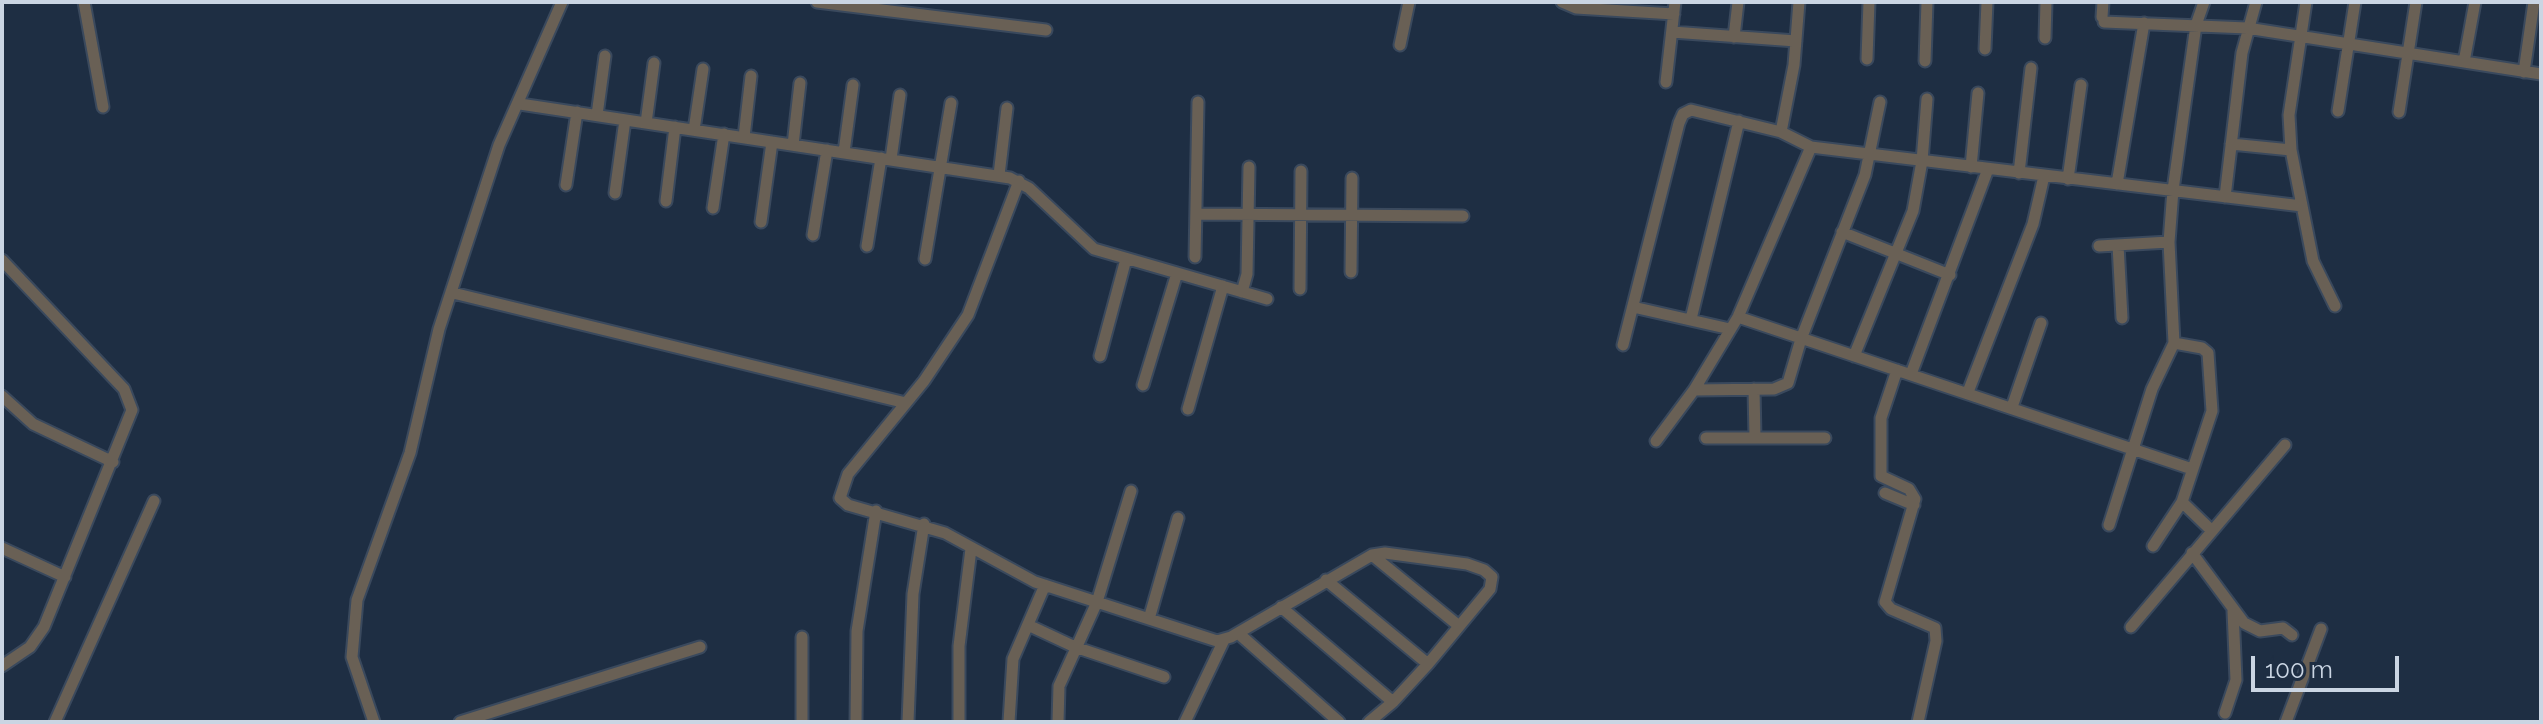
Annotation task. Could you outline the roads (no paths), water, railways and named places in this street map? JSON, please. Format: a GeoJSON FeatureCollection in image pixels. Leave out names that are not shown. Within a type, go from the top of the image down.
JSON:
{"type":"FeatureCollection","features":[{"type":"Feature","properties":{"kind":"street"},"geometry":{"type":"LineString","coordinates":[[84,2],[103,107]]}},
{"type":"Feature","properties":{"kind":"street"},"geometry":{"type":"LineString","coordinates":[[374,722],[352,657],[357,600],[410,453],[428,368],[499,145],[520,104],[548,28],[562,2]]}},
{"type":"Feature","properties":{"kind":"street"},"geometry":{"type":"LineString","coordinates":[[817,2],[1046,30]]}},
{"type":"Feature","properties":{"kind":"street"},"geometry":{"type":"LineString","coordinates":[[1400,45],[1409,2]]}},
{"type":"Feature","properties":{"kind":"street"},"geometry":{"type":"LineString","coordinates":[[1562,2],[1576,8],[1675,8],[1666,82]]}},
{"type":"Feature","properties":{"kind":"street"},"geometry":{"type":"LineString","coordinates":[[1734,37],[1738,2]]}},
{"type":"Feature","properties":{"kind":"street"},"geometry":{"type":"LineString","coordinates":[[1781,132],[1799,2]]}},
{"type":"Feature","properties":{"kind":"street"},"geometry":{"type":"LineString","coordinates":[[1867,59],[1869,2]]}},
{"type":"Feature","properties":{"kind":"street"},"geometry":{"type":"LineString","coordinates":[[1925,61],[1927,2]]}},
{"type":"Feature","properties":{"kind":"street"},"geometry":{"type":"LineString","coordinates":[[1985,49],[1987,2]]}},
{"type":"Feature","properties":{"kind":"street"},"geometry":{"type":"LineString","coordinates":[[2045,38],[2046,2]]}},
{"type":"Feature","properties":{"kind":"street"},"geometry":{"type":"LineString","coordinates":[[2103,2],[2103,20],[2247,28],[2541,74]]}},
{"type":"Feature","properties":{"kind":"street"},"geometry":{"type":"LineString","coordinates":[[2109,525],[2152,389],[2174,343],[2169,242],[2173,190],[2196,25],[2204,2]]}},
{"type":"Feature","properties":{"kind":"street"},"geometry":{"type":"LineString","coordinates":[[2225,197],[2247,28],[2256,2]]}},
{"type":"Feature","properties":{"kind":"street"},"geometry":{"type":"LineString","coordinates":[[2306,2],[2289,115],[2291,150],[2313,261],[2335,306]]}},
{"type":"Feature","properties":{"kind":"street"},"geometry":{"type":"LineString","coordinates":[[2338,111],[2355,2]]}},
{"type":"Feature","properties":{"kind":"street"},"geometry":{"type":"LineString","coordinates":[[2399,112],[2416,2]]}},
{"type":"Feature","properties":{"kind":"street"},"geometry":{"type":"LineString","coordinates":[[2464,62],[2475,2]]}},
{"type":"Feature","properties":{"kind":"street"},"geometry":{"type":"LineString","coordinates":[[2524,72],[2534,2]]}},
{"type":"Feature","properties":{"kind":"street"},"geometry":{"type":"LineString","coordinates":[[2117,184],[2144,23]]}},
{"type":"Feature","properties":{"kind":"street"},"geometry":{"type":"LineString","coordinates":[[1672,32],[1796,41]]}},
{"type":"Feature","properties":{"kind":"street"},"geometry":{"type":"LineString","coordinates":[[597,115],[605,56]]}},
{"type":"Feature","properties":{"kind":"street"},"geometry":{"type":"LineString","coordinates":[[646,123],[654,63]]}},
{"type":"Feature","properties":{"kind":"street"},"geometry":{"type":"LineString","coordinates":[[2019,173],[2031,68]]}},
{"type":"Feature","properties":{"kind":"street"},"geometry":{"type":"LineString","coordinates":[[694,130],[703,69]]}},
{"type":"Feature","properties":{"kind":"street"},"geometry":{"type":"LineString","coordinates":[[744,137],[751,76]]}},
{"type":"Feature","properties":{"kind":"street"},"geometry":{"type":"LineString","coordinates":[[793,145],[800,83]]}},
{"type":"Feature","properties":{"kind":"street"},"geometry":{"type":"LineString","coordinates":[[844,152],[853,85]]}},
{"type":"Feature","properties":{"kind":"street"},"geometry":{"type":"LineString","coordinates":[[2068,179],[2081,85]]}},
{"type":"Feature","properties":{"kind":"street"},"geometry":{"type":"LineString","coordinates":[[1971,167],[1978,93]]}},
{"type":"Feature","properties":{"kind":"street"},"geometry":{"type":"LineString","coordinates":[[867,246],[900,95]]}},
{"type":"Feature","properties":{"kind":"street"},"geometry":{"type":"LineString","coordinates":[[1854,356],[1913,211],[1922,161],[1927,99]]}},
{"type":"Feature","properties":{"kind":"street"},"geometry":{"type":"LineString","coordinates":[[1195,257],[1198,102]]}},
{"type":"Feature","properties":{"kind":"street"},"geometry":{"type":"LineString","coordinates":[[1694,390],[1780,388],[1788,383],[1801,339],[1870,154],[1880,102]]}},
{"type":"Feature","properties":{"kind":"street"},"geometry":{"type":"LineString","coordinates":[[925,259],[951,103]]}},
{"type":"Feature","properties":{"kind":"street"},"geometry":{"type":"LineString","coordinates":[[520,104],[999,175],[1019,181],[1094,249],[1267,299]]}},
{"type":"Feature","properties":{"kind":"street"},"geometry":{"type":"LineString","coordinates":[[999,175],[1007,108]]}},
{"type":"Feature","properties":{"kind":"street"},"geometry":{"type":"LineString","coordinates":[[1623,345],[1683,114],[1699,111],[1739,121],[1781,132],[1811,147],[2302,206]]}},
{"type":"Feature","properties":{"kind":"street"},"geometry":{"type":"LineString","coordinates":[[566,185],[577,112]]}},
{"type":"Feature","properties":{"kind":"street"},"geometry":{"type":"LineString","coordinates":[[615,193],[625,120]]}},
{"type":"Feature","properties":{"kind":"street"},"geometry":{"type":"LineString","coordinates":[[1691,319],[1739,121]]}},
{"type":"Feature","properties":{"kind":"street"},"geometry":{"type":"LineString","coordinates":[[666,201],[675,127]]}},
{"type":"Feature","properties":{"kind":"street"},"geometry":{"type":"LineString","coordinates":[[713,208],[724,134]]}},
{"type":"Feature","properties":{"kind":"street"},"geometry":{"type":"LineString","coordinates":[[761,222],[772,142]]}},
{"type":"Feature","properties":{"kind":"street"},"geometry":{"type":"LineString","coordinates":[[2231,144],[2291,150]]}},
{"type":"Feature","properties":{"kind":"street"},"geometry":{"type":"LineString","coordinates":[[1656,441],[1694,390],[1738,317],[1811,147]]}},
{"type":"Feature","properties":{"kind":"street"},"geometry":{"type":"LineString","coordinates":[[813,235],[827,150]]}},
{"type":"Feature","properties":{"kind":"street"},"geometry":{"type":"LineString","coordinates":[[1242,292],[1247,274],[1249,167]]}},
{"type":"Feature","properties":{"kind":"street"},"geometry":{"type":"LineString","coordinates":[[1911,374],[1988,169]]}},
{"type":"Feature","properties":{"kind":"street"},"geometry":{"type":"LineString","coordinates":[[1300,289],[1301,171]]}},
{"type":"Feature","properties":{"kind":"street"},"geometry":{"type":"LineString","coordinates":[[1968,392],[2033,224],[2044,176]]}},
{"type":"Feature","properties":{"kind":"street"},"geometry":{"type":"LineString","coordinates":[[1351,272],[1352,178]]}},
{"type":"Feature","properties":{"kind":"street"},"geometry":{"type":"LineString","coordinates":[[1019,181],[968,315],[953,342],[841,487],[840,498],[848,505],[924,524],[1045,585],[1208,639],[1224,640],[1238,633],[1372,555],[1385,553],[1467,564],[1484,570],[1493,583],[1428,664],[1393,702],[1369,722]]}},
{"type":"Feature","properties":{"kind":"street"},"geometry":{"type":"LineString","coordinates":[[1196,214],[1463,216]]}},
{"type":"Feature","properties":{"kind":"street"},"geometry":{"type":"LineString","coordinates":[[1842,232],[1950,275]]}},
{"type":"Feature","properties":{"kind":"street"},"geometry":{"type":"LineString","coordinates":[[2099,246],[2169,242]]}},
{"type":"Feature","properties":{"kind":"street"},"geometry":{"type":"LineString","coordinates":[[2118,245],[2122,318]]}},
{"type":"Feature","properties":{"kind":"street"},"geometry":{"type":"LineString","coordinates":[[1100,356],[1126,259]]}},
{"type":"Feature","properties":{"kind":"street"},"geometry":{"type":"LineString","coordinates":[[2,260],[130,400],[131,416],[37,639],[2,666]]}},
{"type":"Feature","properties":{"kind":"street"},"geometry":{"type":"LineString","coordinates":[[1143,385],[1177,273]]}},
{"type":"Feature","properties":{"kind":"street"},"geometry":{"type":"LineString","coordinates":[[1188,409],[1223,286]]}},
{"type":"Feature","properties":{"kind":"street"},"geometry":{"type":"LineString","coordinates":[[453,293],[906,403]]}},
{"type":"Feature","properties":{"kind":"street"},"geometry":{"type":"LineString","coordinates":[[1633,307],[1730,329]]}},
{"type":"Feature","properties":{"kind":"street"},"geometry":{"type":"LineString","coordinates":[[1738,317],[2192,469]]}},
{"type":"Feature","properties":{"kind":"street"},"geometry":{"type":"LineString","coordinates":[[2012,407],[2041,323]]}},
{"type":"Feature","properties":{"kind":"street"},"geometry":{"type":"LineString","coordinates":[[2153,546],[2182,502],[2211,423],[2208,353],[2202,348],[2174,343]]}},
{"type":"Feature","properties":{"kind":"street"},"geometry":{"type":"LineString","coordinates":[[1897,370],[1881,418],[1881,476],[1909,489],[1914,505],[1885,602],[1891,609],[1935,628],[1936,641],[1918,722]]}},
{"type":"Feature","properties":{"kind":"street"},"geometry":{"type":"LineString","coordinates":[[1754,389],[1755,438]]}},
{"type":"Feature","properties":{"kind":"street"},"geometry":{"type":"LineString","coordinates":[[3,398],[33,424],[113,462]]}},
{"type":"Feature","properties":{"kind":"street"},"geometry":{"type":"LineString","coordinates":[[1706,438],[1825,438]]}},
{"type":"Feature","properties":{"kind":"street"},"geometry":{"type":"LineString","coordinates":[[2131,627],[2285,445]]}},
{"type":"Feature","properties":{"kind":"street"},"geometry":{"type":"LineString","coordinates":[[1058,722],[1059,686],[1097,602],[1131,491]]}},
{"type":"Feature","properties":{"kind":"street"},"geometry":{"type":"LineString","coordinates":[[1885,493],[1914,505]]}},
{"type":"Feature","properties":{"kind":"street"},"geometry":{"type":"LineString","coordinates":[[55,722],[154,501]]}},
{"type":"Feature","properties":{"kind":"street"},"geometry":{"type":"LineString","coordinates":[[2182,502],[2211,530]]}},
{"type":"Feature","properties":{"kind":"street"},"geometry":{"type":"LineString","coordinates":[[856,722],[857,631],[876,511]]}},
{"type":"Feature","properties":{"kind":"street"},"geometry":{"type":"LineString","coordinates":[[1149,619],[1178,518]]}},
{"type":"Feature","properties":{"kind":"street"},"geometry":{"type":"LineString","coordinates":[[908,722],[913,594],[924,524]]}},
{"type":"Feature","properties":{"kind":"street"},"geometry":{"type":"LineString","coordinates":[[2,548],[65,577]]}},
{"type":"Feature","properties":{"kind":"street"},"geometry":{"type":"LineString","coordinates":[[959,722],[959,646],[971,549]]}},
{"type":"Feature","properties":{"kind":"street"},"geometry":{"type":"LineString","coordinates":[[2192,553],[2244,623],[2260,631],[2283,628],[2292,635]]}},
{"type":"Feature","properties":{"kind":"street"},"geometry":{"type":"LineString","coordinates":[[1372,555],[1459,626]]}},
{"type":"Feature","properties":{"kind":"street"},"geometry":{"type":"LineString","coordinates":[[1326,580],[1428,664]]}},
{"type":"Feature","properties":{"kind":"street"},"geometry":{"type":"LineString","coordinates":[[1009,722],[1010,669],[1045,585]]}},
{"type":"Feature","properties":{"kind":"street"},"geometry":{"type":"LineString","coordinates":[[1281,607],[1393,702]]}},
{"type":"Feature","properties":{"kind":"street"},"geometry":{"type":"LineString","coordinates":[[2225,713],[2236,680],[2233,611]]}},
{"type":"Feature","properties":{"kind":"street"},"geometry":{"type":"LineString","coordinates":[[1028,625],[1075,647],[1164,677]]}},
{"type":"Feature","properties":{"kind":"street"},"geometry":{"type":"LineString","coordinates":[[2286,722],[2321,629]]}},
{"type":"Feature","properties":{"kind":"street"},"geometry":{"type":"LineString","coordinates":[[1238,633],[1339,722]]}},
{"type":"Feature","properties":{"kind":"street"},"geometry":{"type":"LineString","coordinates":[[802,637],[802,722]]}},
{"type":"Feature","properties":{"kind":"street"},"geometry":{"type":"LineString","coordinates":[[1185,722],[1224,640]]}},
{"type":"Feature","properties":{"kind":"street"},"geometry":{"type":"LineString","coordinates":[[460,722],[487,718],[700,647]]}}]}
